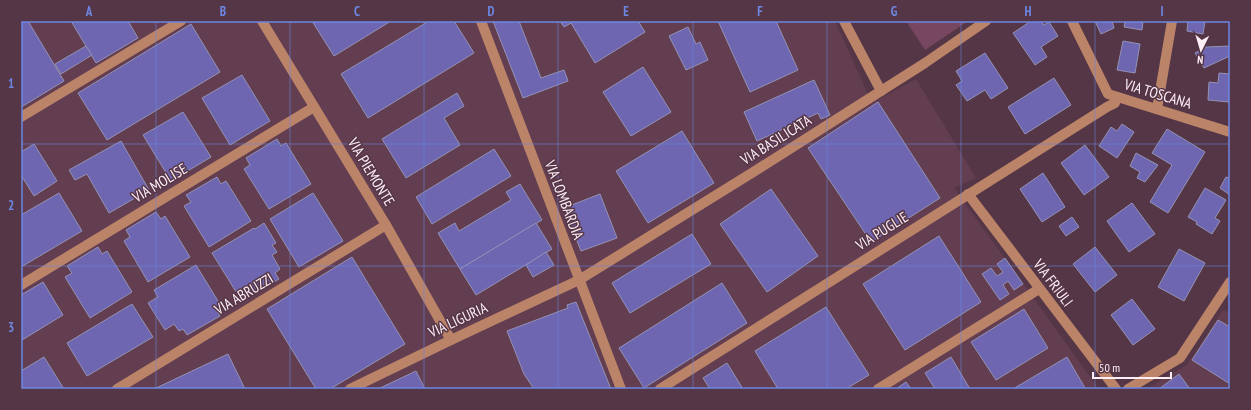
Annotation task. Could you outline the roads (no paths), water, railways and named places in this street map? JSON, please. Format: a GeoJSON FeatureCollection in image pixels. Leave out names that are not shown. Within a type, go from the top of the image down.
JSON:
{"type":"FeatureCollection","features":[{"type":"Feature","properties":{"kind":"street"},"geometry":{"type":"LineString","coordinates":[[21,117],[181,21]]}},
{"type":"Feature","properties":{"kind":"street","name":"VIA PIEMONTE"},"geometry":{"type":"LineString","coordinates":[[262,21],[386,225],[451,340]]}},
{"type":"Feature","properties":{"kind":"street","name":"VIA LOMBARDIA"},"geometry":{"type":"LineString","coordinates":[[481,21],[621,389]]}},
{"type":"Feature","properties":{"kind":"street"},"geometry":{"type":"LineString","coordinates":[[844,21],[881,91]]}},
{"type":"Feature","properties":{"kind":"street","name":"VIA BASILICATA"},"geometry":{"type":"LineString","coordinates":[[579,280],[941,53],[986,21]]}},
{"type":"Feature","properties":{"kind":"street","name":"VIA TOSCANA"},"geometry":{"type":"LineString","coordinates":[[1072,21],[1108,94],[1230,132]]}},
{"type":"Feature","properties":{"kind":"street"},"geometry":{"type":"LineString","coordinates":[[1157,109],[1172,21]]}},
{"type":"Feature","properties":{"kind":"street","name":"VIA PUGLIE"},"geometry":{"type":"LineString","coordinates":[[660,389],[1115,103],[1117,97]]}},
{"type":"Feature","properties":{"kind":"street","name":"VIA MOLISE"},"geometry":{"type":"LineString","coordinates":[[21,285],[314,107]]}},
{"type":"Feature","properties":{"kind":"street","name":"VIA FRIULI"},"geometry":{"type":"LineString","coordinates":[[968,194],[1116,389]]}},
{"type":"Feature","properties":{"kind":"street","name":"VIA ABRUZZI"},"geometry":{"type":"LineString","coordinates":[[117,389],[386,225]]}},
{"type":"Feature","properties":{"kind":"street","name":"VIA LIGURIA"},"geometry":{"type":"LineString","coordinates":[[350,389],[579,280]]}},
{"type":"Feature","properties":{"kind":"street"},"geometry":{"type":"LineString","coordinates":[[1128,389],[1180,358],[1230,282]]}},
{"type":"Feature","properties":{"kind":"street"},"geometry":{"type":"LineString","coordinates":[[878,389],[1039,289]]}}]}
